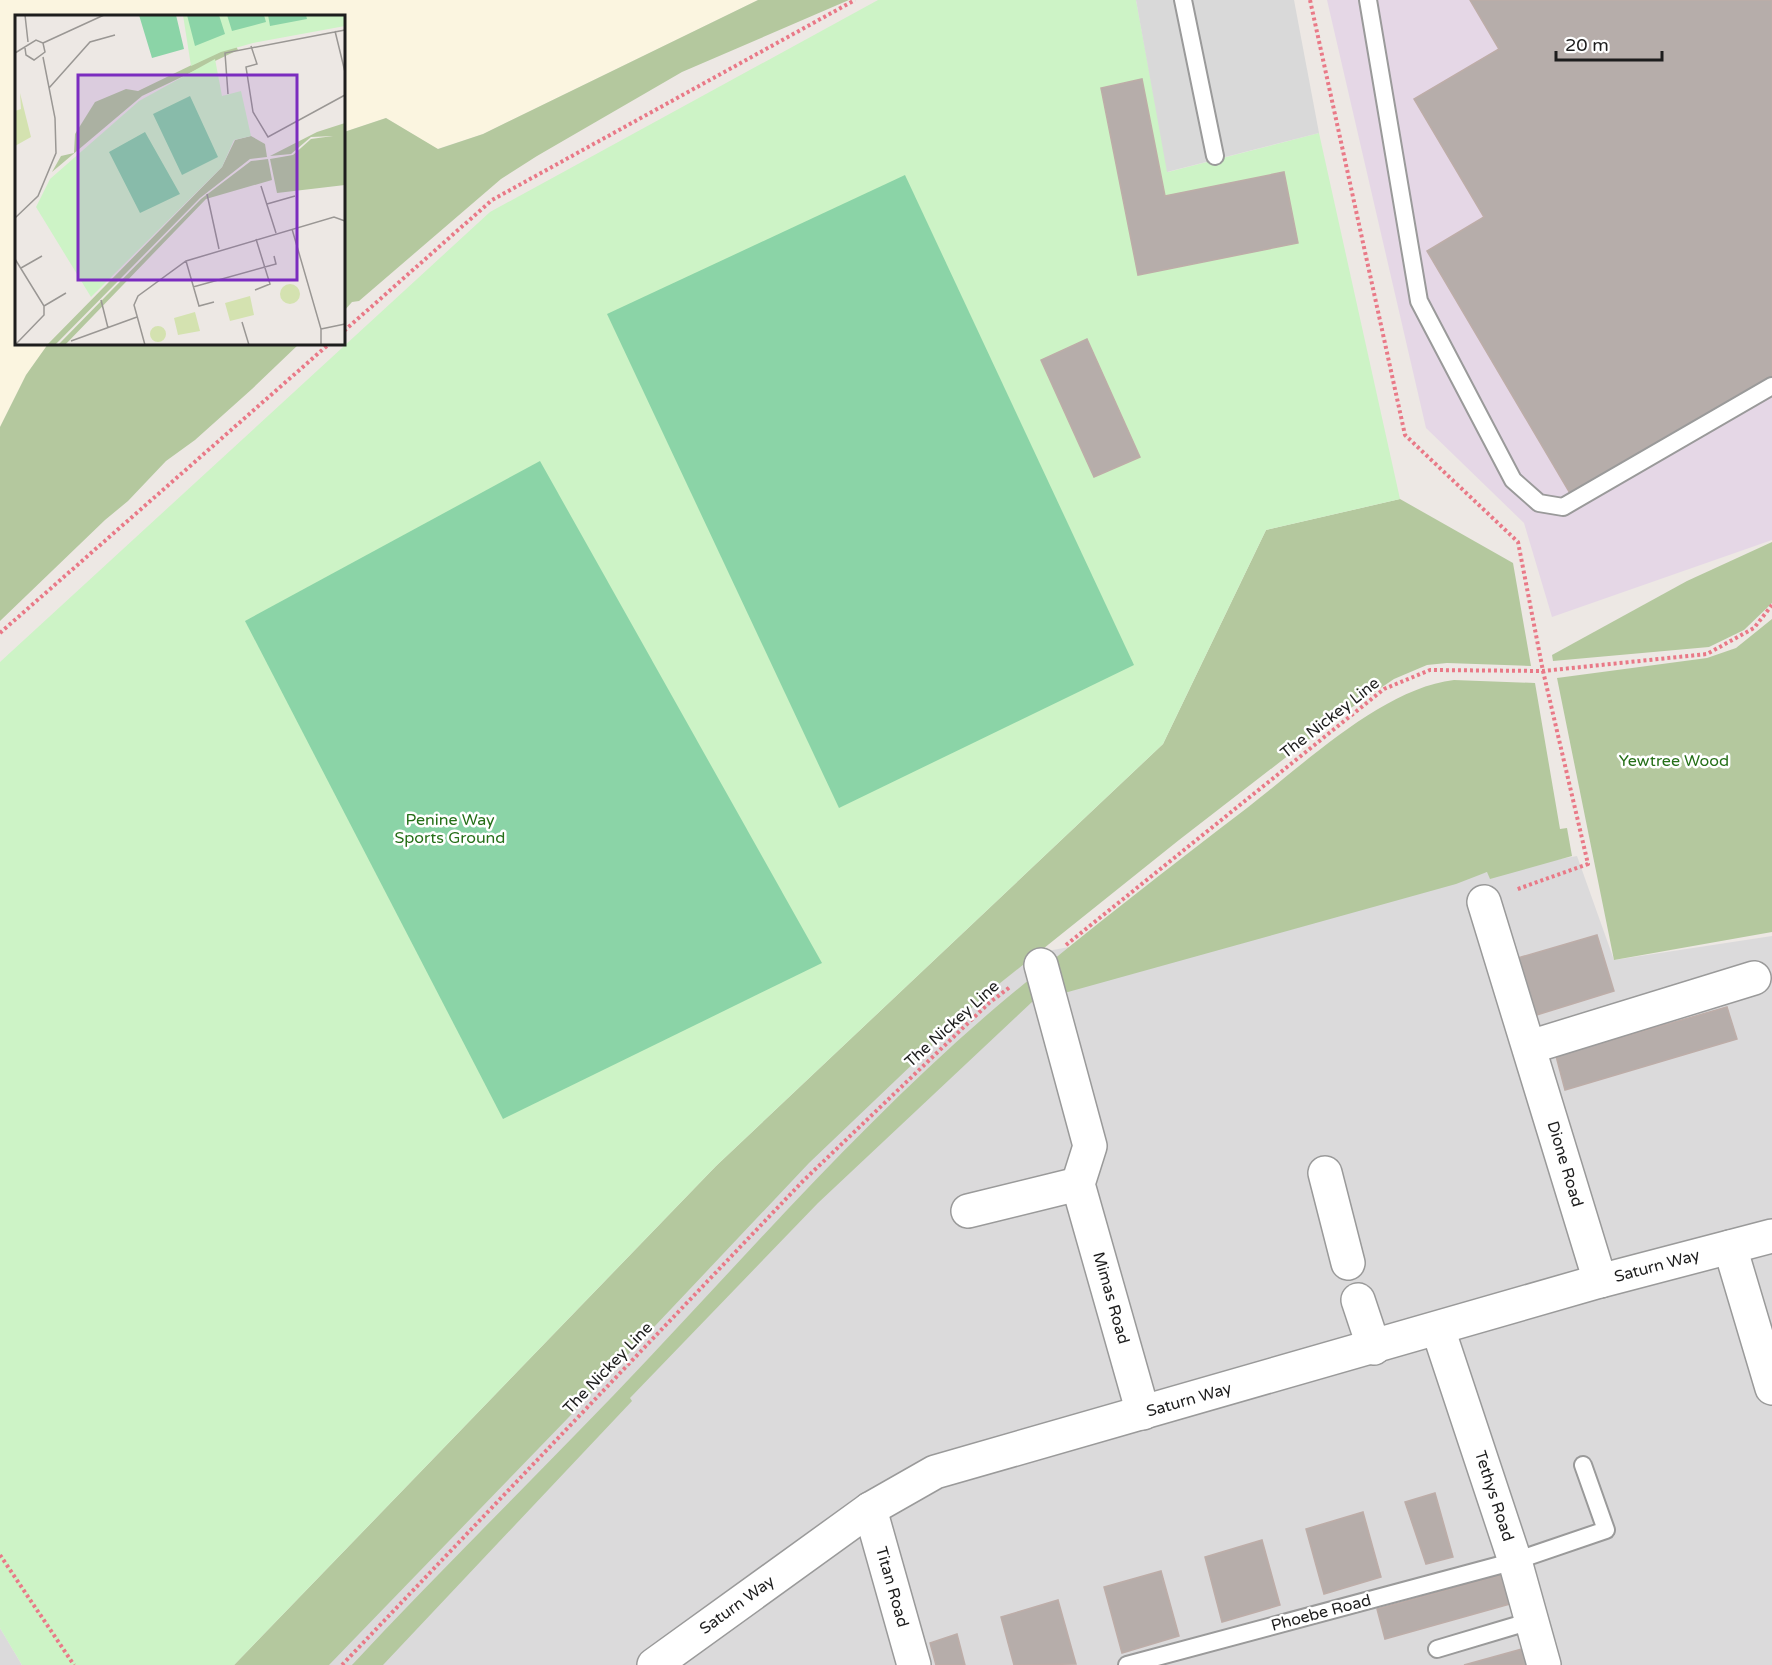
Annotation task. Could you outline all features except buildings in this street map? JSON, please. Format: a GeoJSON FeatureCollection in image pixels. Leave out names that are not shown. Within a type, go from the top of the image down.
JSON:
{"type":"FeatureCollection","features":[{"type":"Feature","properties":{"kind":"street","name":"Dione Road"},"geometry":{"type":"LineString","coordinates":[[1484,902],[1600,1281]]}},
{"type":"Feature","properties":{"kind":"street"},"geometry":{"type":"LineString","coordinates":[[968,1211],[1078,1184],[1090,1146],[1041,965]]}},
{"type":"Feature","properties":{"kind":"street"},"geometry":{"type":"LineString","coordinates":[[1530,1047],[1754,978]]}},
{"type":"Feature","properties":{"kind":"street"},"geometry":{"type":"LineString","coordinates":[[1325,1173],[1348,1263]]}},
{"type":"Feature","properties":{"kind":"street","name":"Mimas Road"},"geometry":{"type":"LineString","coordinates":[[1078,1184],[1143,1413]]}},
{"type":"Feature","properties":{"kind":"street","name":"Saturn Way"},"geometry":{"type":"LineString","coordinates":[[654,1665],[870,1509],[934,1472],[1374,1348],[1600,1281],[1772,1236]]}},
{"type":"Feature","properties":{"kind":"street"},"geometry":{"type":"LineString","coordinates":[[1730,1247],[1772,1388]]}},
{"type":"Feature","properties":{"kind":"street"},"geometry":{"type":"LineString","coordinates":[[1358,1299],[1374,1348]]}},
{"type":"Feature","properties":{"kind":"street","name":"Tethys Road"},"geometry":{"type":"LineString","coordinates":[[1438,1329],[1515,1561],[1544,1665]]}},
{"type":"Feature","properties":{"kind":"street","name":"Titan Road"},"geometry":{"type":"LineString","coordinates":[[870,1509],[914,1665]]}},
{"type":"Feature","properties":{"kind":"lane"},"geometry":{"type":"LineString","coordinates":[[1183,0],[1215,156]]}},
{"type":"Feature","properties":{"kind":"lane"},"geometry":{"type":"LineString","coordinates":[[1368,0],[1419,301],[1513,480],[1539,503],[1563,507],[1772,386]]}},
{"type":"Feature","properties":{"kind":"lane","name":"Phoebe Road"},"geometry":{"type":"LineString","coordinates":[[1127,1665],[1515,1561],[1606,1530],[1583,1466]]}},
{"type":"Feature","properties":{"kind":"lane"},"geometry":{"type":"LineString","coordinates":[[1437,1649],[1531,1621]]}},
{"type":"Feature","properties":{"kind":"path"},"geometry":{"type":"LineString","coordinates":[[345,330],[492,200],[855,0]]}},
{"type":"Feature","properties":{"kind":"path"},"geometry":{"type":"LineString","coordinates":[[0,633],[328,345]]}},
{"type":"Feature","properties":{"kind":"path","name":"The Nickey Line"},"geometry":{"type":"LineString","coordinates":[[342,1665],[803,1181],[989,1003],[1041,965],[1384,689],[1430,670],[1543,671],[1707,654],[1754,628],[1772,605]]}},
{"type":"Feature","properties":{"kind":"path"},"geometry":{"type":"LineString","coordinates":[[1484,902],[1588,864],[1543,671]]}},
{"type":"Feature","properties":{"kind":"path"},"geometry":{"type":"LineString","coordinates":[[0,1556],[75,1665]]}},
{"type":"Feature","properties":{"kind":"shaded area"},"geometry":{"type":"Polygon","coordinates":[[[0,0],[758,0],[483,134],[437,149],[386,118],[345,132],[345,15],[15,15],[15,345],[47,345],[26,375],[0,427],[0,0]]]}},
{"type":"Feature","properties":{"kind":"shaded area"},"geometry":{"type":"Polygon","coordinates":[[[1136,0],[1294,0],[1319,133],[1167,172],[1136,0]]]}},
{"type":"Feature","properties":{"kind":"shaded area"},"geometry":{"type":"Polygon","coordinates":[[[1327,0],[1772,0],[1772,540],[1552,617],[1524,523],[1426,428],[1327,0]]]}},
{"type":"Feature","properties":{"kind":"shaded area"},"geometry":{"type":"Polygon","coordinates":[[[1577,856],[1614,960],[1772,936],[1772,1665],[289,1665],[751,1192],[1036,953],[1577,856]]]}},
{"type":"Feature","properties":{"kind":"shaded area"},"geometry":{"type":"Polygon","coordinates":[[[0,1628],[22,1665],[0,1665],[0,1628]]]}},
{"type":"Feature","properties":{"kind":"green space"},"geometry":{"type":"Polygon","coordinates":[[[758,0],[849,0],[682,72],[537,156],[501,179],[359,301],[352,302],[345,310],[345,132],[386,118],[438,149],[483,134],[758,0]]]}},
{"type":"Feature","properties":{"kind":"green space","name":"Penine Way Sports Ground"},"geometry":{"type":"Polygon","coordinates":[[[878,0],[1136,0],[1168,172],[1319,133],[1400,499],[1266,530],[1163,744],[716,1166],[234,1665],[22,1665],[0,1628],[0,662],[490,212],[878,0]]]}},
{"type":"Feature","properties":{"kind":"green space"},"geometry":{"type":"Polygon","coordinates":[[[905,175],[1134,665],[839,808],[607,314],[905,175]]]}},
{"type":"Feature","properties":{"kind":"green space"},"geometry":{"type":"Polygon","coordinates":[[[47,345],[298,345],[195,440],[166,461],[128,501],[105,520],[0,621],[0,427],[26,375],[47,345]]]}},
{"type":"Feature","properties":{"kind":"green space"},"geometry":{"type":"Polygon","coordinates":[[[540,461],[822,963],[503,1119],[245,621],[540,461]]]}},
{"type":"Feature","properties":{"kind":"green space"},"geometry":{"type":"Polygon","coordinates":[[[1400,499],[1513,563],[1531,666],[1447,663],[1427,665],[1394,679],[1342,714],[1179,840],[984,996],[809,1163],[568,1418],[329,1665],[234,1665],[716,1166],[1163,744],[1266,530],[1400,499]]]}},
{"type":"Feature","properties":{"kind":"green space"},"geometry":{"type":"Polygon","coordinates":[[[1772,542],[1772,603],[1744,630],[1709,647],[1553,661],[1552,655],[1687,581],[1772,542]]]}},
{"type":"Feature","properties":{"kind":"green space","name":"Yewtree Wood"},"geometry":{"type":"Polygon","coordinates":[[[1772,619],[1772,932],[1614,960],[1557,678],[1707,658],[1736,648],[1772,619]]]}},
{"type":"Feature","properties":{"kind":"green space"},"geometry":{"type":"Polygon","coordinates":[[[1454,680],[1535,683],[1560,829],[1567,828],[1572,856],[1490,879],[1487,872],[1456,884],[1032,1002],[818,1203],[630,1398],[632,1401],[383,1665],[352,1665],[611,1397],[860,1134],[949,1049],[1088,932],[1345,731],[1400,697],[1427,686],[1454,680]]]}}]}
